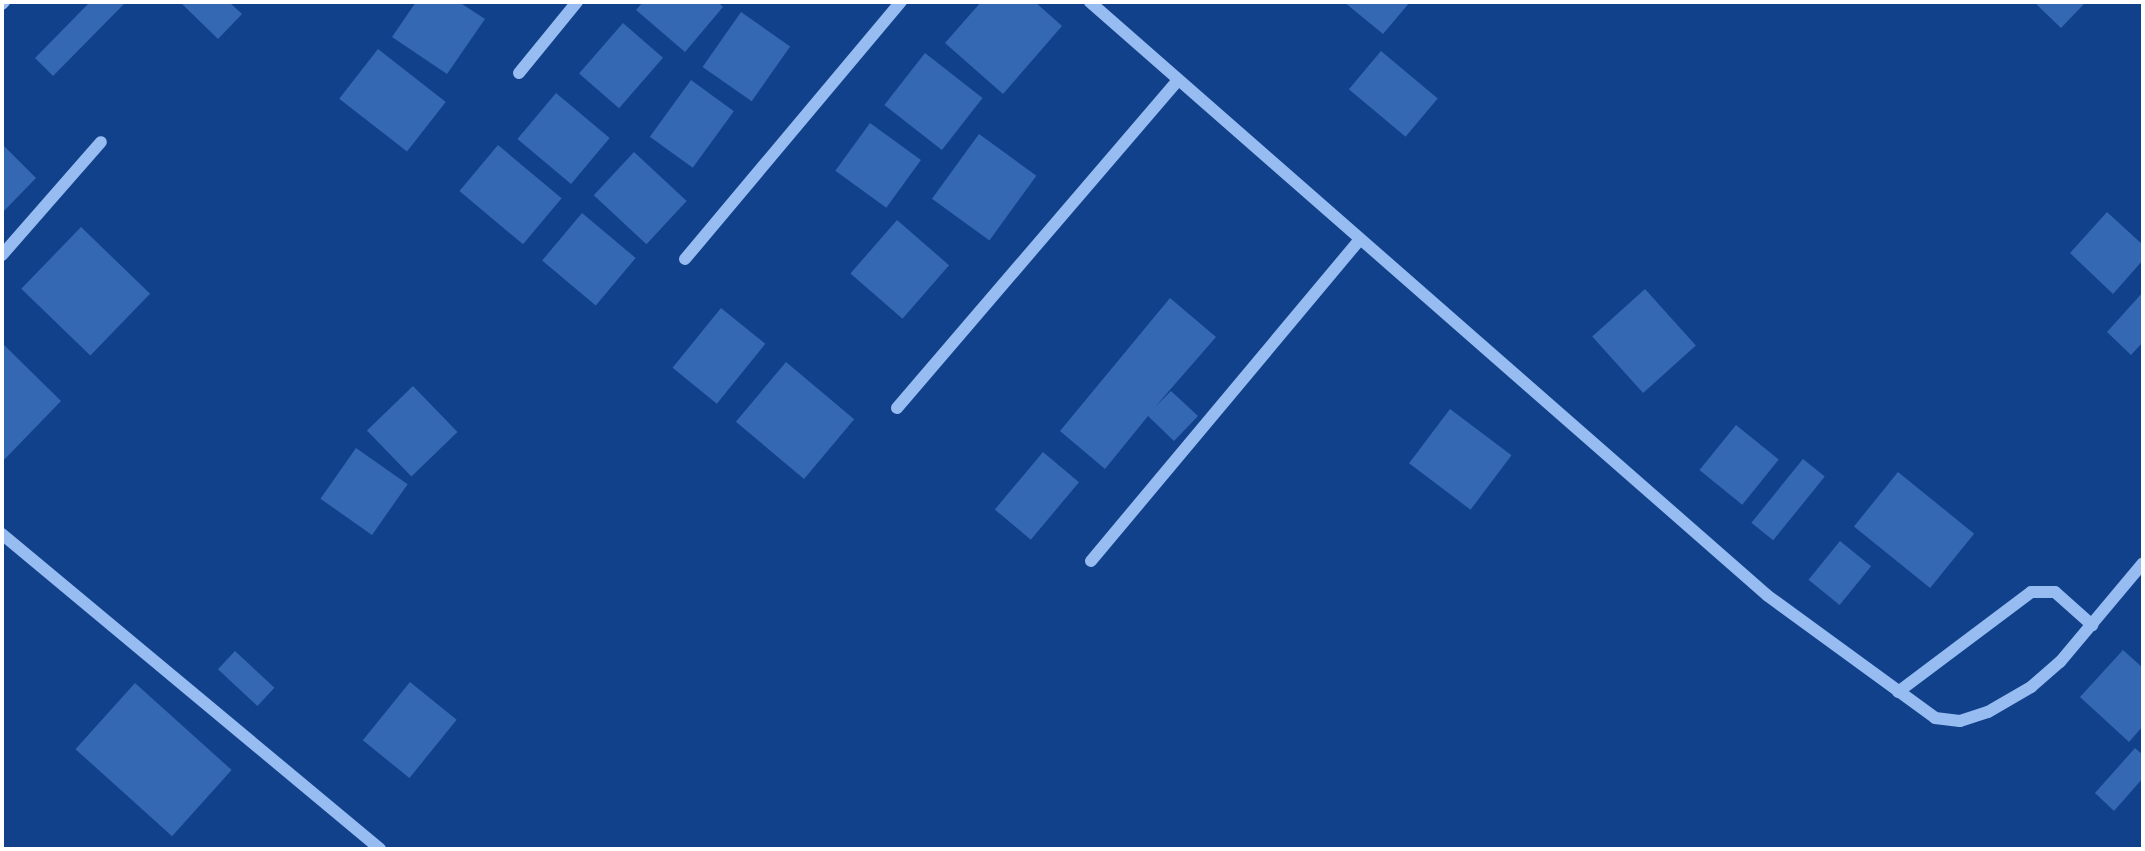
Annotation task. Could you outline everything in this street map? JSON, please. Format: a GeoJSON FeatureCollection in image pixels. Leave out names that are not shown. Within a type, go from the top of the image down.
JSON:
{"type":"FeatureCollection","features":[{"type":"Feature","properties":{"kind":"street"},"geometry":{"type":"LineString","coordinates":[[519,72],[577,2]]}},
{"type":"Feature","properties":{"kind":"street"},"geometry":{"type":"LineString","coordinates":[[685,259],[901,2]]}},
{"type":"Feature","properties":{"kind":"street"},"geometry":{"type":"LineString","coordinates":[[1090,2],[1768,596],[1935,718],[1960,721],[1988,712],[2031,687],[2092,625],[2143,563]]}},
{"type":"Feature","properties":{"kind":"street"},"geometry":{"type":"LineString","coordinates":[[897,408],[1178,80]]}},
{"type":"Feature","properties":{"kind":"street"},"geometry":{"type":"LineString","coordinates":[[2,255],[101,142]]}},
{"type":"Feature","properties":{"kind":"street"},"geometry":{"type":"LineString","coordinates":[[1091,561],[1359,240]]}},
{"type":"Feature","properties":{"kind":"street"},"geometry":{"type":"LineString","coordinates":[[2,534],[380,849]]}},
{"type":"Feature","properties":{"kind":"street"},"geometry":{"type":"LineString","coordinates":[[1898,692],[2031,592],[2055,592],[2092,625]]}},
{"type":"Feature","properties":{"kind":"building"},"geometry":{"type":"Polygon","coordinates":[[[90,2],[126,2],[53,76],[35,58],[90,2]]]}},
{"type":"Feature","properties":{"kind":"building"},"geometry":{"type":"Polygon","coordinates":[[[180,2],[229,2],[242,14],[218,39],[180,2]]]}},
{"type":"Feature","properties":{"kind":"building"},"geometry":{"type":"Polygon","coordinates":[[[416,2],[459,2],[485,19],[447,74],[392,37],[416,2]]]}},
{"type":"Feature","properties":{"kind":"building"},"geometry":{"type":"Polygon","coordinates":[[[643,2],[718,2],[723,7],[685,52],[636,10],[643,2]]]}},
{"type":"Feature","properties":{"kind":"building"},"geometry":{"type":"Polygon","coordinates":[[[981,2],[1035,2],[1062,26],[1003,94],[945,43],[981,2]]]}},
{"type":"Feature","properties":{"kind":"building"},"geometry":{"type":"Polygon","coordinates":[[[1344,2],[1410,2],[1383,34],[1344,2]]]}},
{"type":"Feature","properties":{"kind":"building"},"geometry":{"type":"Polygon","coordinates":[[[2034,2],[2082,2],[2084,4],[2061,28],[2034,2]]]}},
{"type":"Feature","properties":{"kind":"building"},"geometry":{"type":"Polygon","coordinates":[[[741,12],[790,46],[752,101],[703,67],[741,12]]]}},
{"type":"Feature","properties":{"kind":"building"},"geometry":{"type":"Polygon","coordinates":[[[623,23],[663,58],[619,108],[579,74],[623,23]]]}},
{"type":"Feature","properties":{"kind":"building"},"geometry":{"type":"Polygon","coordinates":[[[378,49],[446,102],[407,152],[339,99],[378,49]]]}},
{"type":"Feature","properties":{"kind":"building"},"geometry":{"type":"Polygon","coordinates":[[[1381,51],[1438,99],[1406,137],[1349,89],[1381,51]]]}},
{"type":"Feature","properties":{"kind":"building"},"geometry":{"type":"Polygon","coordinates":[[[925,53],[983,98],[942,150],[884,105],[925,53]]]}},
{"type":"Feature","properties":{"kind":"building"},"geometry":{"type":"Polygon","coordinates":[[[691,80],[734,111],[693,168],[650,137],[691,80]]]}},
{"type":"Feature","properties":{"kind":"building"},"geometry":{"type":"Polygon","coordinates":[[[556,93],[610,138],[571,184],[517,139],[556,93]]]}},
{"type":"Feature","properties":{"kind":"building"},"geometry":{"type":"Polygon","coordinates":[[[870,123],[921,160],[886,208],[835,171],[870,123]]]}},
{"type":"Feature","properties":{"kind":"building"},"geometry":{"type":"Polygon","coordinates":[[[979,134],[1036,176],[989,240],[932,199],[979,134]]]}},
{"type":"Feature","properties":{"kind":"building"},"geometry":{"type":"Polygon","coordinates":[[[2,144],[36,178],[2,213],[2,144]]]}},
{"type":"Feature","properties":{"kind":"building"},"geometry":{"type":"Polygon","coordinates":[[[498,145],[562,198],[523,244],[459,191],[498,145]]]}},
{"type":"Feature","properties":{"kind":"building"},"geometry":{"type":"Polygon","coordinates":[[[634,152],[687,201],[646,244],[594,195],[634,152]]]}},
{"type":"Feature","properties":{"kind":"building"},"geometry":{"type":"Polygon","coordinates":[[[2107,212],[2143,245],[2143,260],[2113,294],[2070,253],[2107,212]]]}},
{"type":"Feature","properties":{"kind":"building"},"geometry":{"type":"Polygon","coordinates":[[[582,213],[636,258],[596,305],[542,260],[582,213]]]}},
{"type":"Feature","properties":{"kind":"building"},"geometry":{"type":"Polygon","coordinates":[[[897,220],[949,265],[902,319],[850,274],[897,220]]]}},
{"type":"Feature","properties":{"kind":"building"},"geometry":{"type":"Polygon","coordinates":[[[81,227],[150,294],[90,356],[21,289],[81,227]]]}},
{"type":"Feature","properties":{"kind":"building"},"geometry":{"type":"Polygon","coordinates":[[[1645,289],[1696,345],[1643,393],[1592,337],[1645,289]]]}},
{"type":"Feature","properties":{"kind":"building"},"geometry":{"type":"Polygon","coordinates":[[[2143,292],[2143,342],[2131,355],[2107,332],[2143,292]]]}},
{"type":"Feature","properties":{"kind":"building"},"geometry":{"type":"Polygon","coordinates":[[[1170,298],[1216,337],[1155,407],[1171,391],[1198,416],[1174,441],[1148,416],[1105,469],[1060,431],[1170,298]]]}},
{"type":"Feature","properties":{"kind":"building"},"geometry":{"type":"Polygon","coordinates":[[[721,308],[765,344],[717,404],[673,368],[721,308]]]}},
{"type":"Feature","properties":{"kind":"building"},"geometry":{"type":"Polygon","coordinates":[[[2,343],[61,401],[2,462],[2,343]]]}},
{"type":"Feature","properties":{"kind":"building"},"geometry":{"type":"Polygon","coordinates":[[[786,362],[854,419],[804,479],[736,422],[786,362]]]}},
{"type":"Feature","properties":{"kind":"building"},"geometry":{"type":"Polygon","coordinates":[[[413,386],[457,432],[411,476],[367,430],[413,386]]]}},
{"type":"Feature","properties":{"kind":"building"},"geometry":{"type":"Polygon","coordinates":[[[1450,409],[1511,455],[1471,510],[1409,463],[1450,409]]]}},
{"type":"Feature","properties":{"kind":"building"},"geometry":{"type":"Polygon","coordinates":[[[1736,425],[1779,460],[1742,505],[1699,470],[1736,425]]]}},
{"type":"Feature","properties":{"kind":"building"},"geometry":{"type":"Polygon","coordinates":[[[356,448],[408,484],[372,535],[320,499],[356,448]]]}},
{"type":"Feature","properties":{"kind":"building"},"geometry":{"type":"Polygon","coordinates":[[[1043,452],[1079,482],[1031,540],[995,509],[1043,452]]]}},
{"type":"Feature","properties":{"kind":"building"},"geometry":{"type":"Polygon","coordinates":[[[1803,459],[1825,477],[1773,540],[1751,523],[1803,459]]]}},
{"type":"Feature","properties":{"kind":"building"},"geometry":{"type":"Polygon","coordinates":[[[1898,472],[1974,534],[1930,588],[1854,526],[1898,472]]]}},
{"type":"Feature","properties":{"kind":"building"},"geometry":{"type":"Polygon","coordinates":[[[1840,541],[1871,566],[1840,605],[1809,580],[1840,541]]]}},
{"type":"Feature","properties":{"kind":"building"},"geometry":{"type":"Polygon","coordinates":[[[2123,650],[2143,668],[2143,726],[2129,742],[2080,697],[2123,650]]]}},
{"type":"Feature","properties":{"kind":"building"},"geometry":{"type":"Polygon","coordinates":[[[235,651],[274,688],[257,706],[218,669],[235,651]]]}},
{"type":"Feature","properties":{"kind":"building"},"geometry":{"type":"Polygon","coordinates":[[[410,682],[457,720],[409,778],[363,740],[410,682]]]}},
{"type":"Feature","properties":{"kind":"building"},"geometry":{"type":"Polygon","coordinates":[[[135,683],[232,770],[172,836],[75,749],[135,683]]]}},
{"type":"Feature","properties":{"kind":"building"},"geometry":{"type":"Polygon","coordinates":[[[2135,748],[2143,755],[2143,778],[2114,811],[2095,793],[2135,748]]]}}]}
